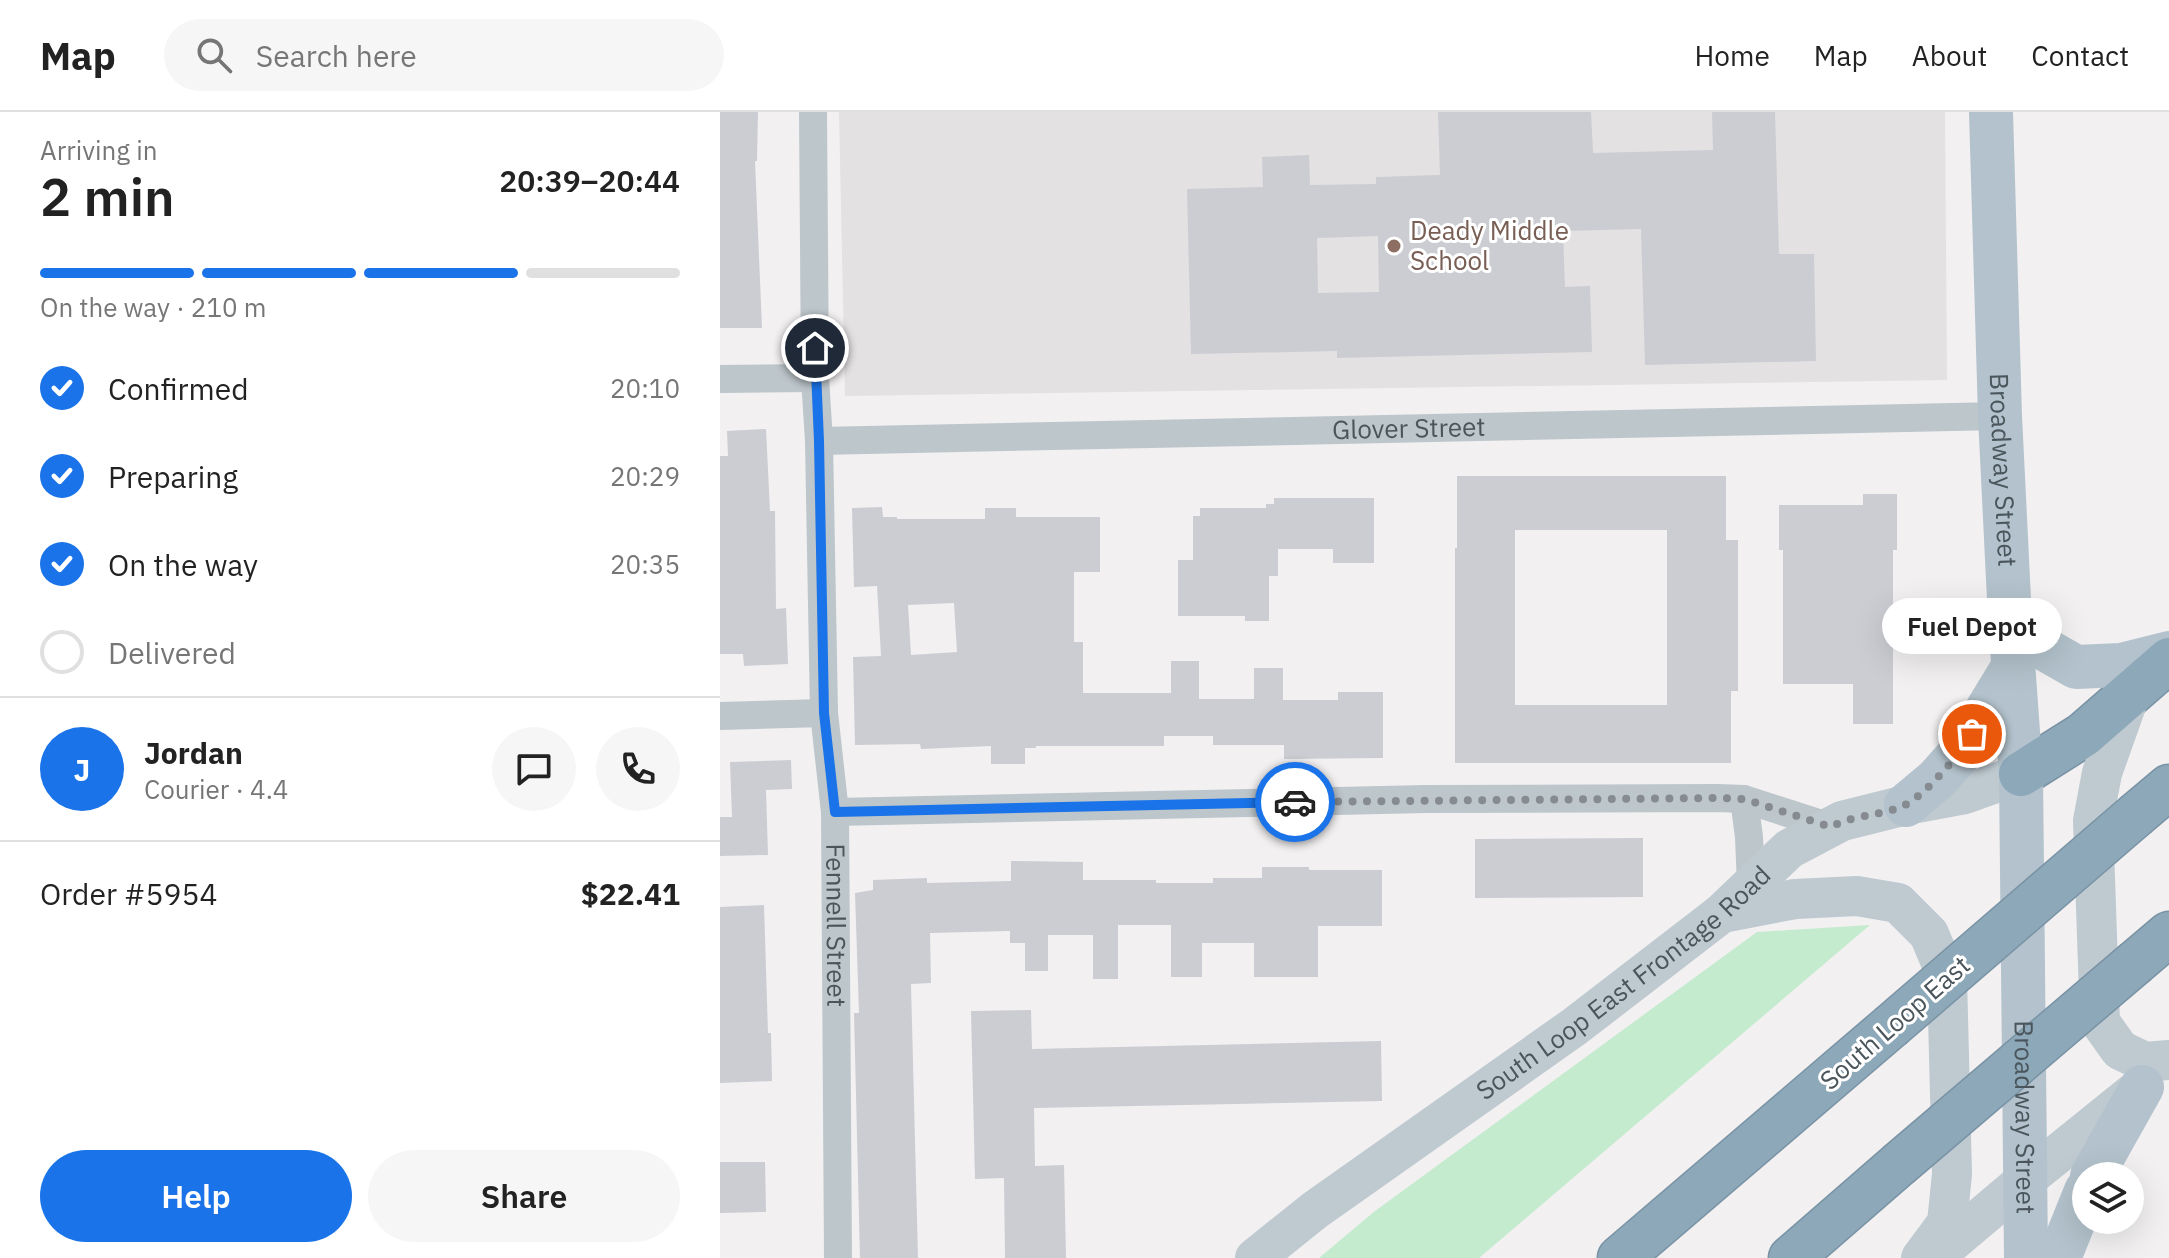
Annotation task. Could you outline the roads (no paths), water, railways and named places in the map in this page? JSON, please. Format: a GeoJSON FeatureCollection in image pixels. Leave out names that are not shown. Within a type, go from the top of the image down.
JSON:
{"type":"FeatureCollection","features":[{"type":"Feature","properties":{"kind":"highway"},"geometry":{"type":"LineString","coordinates":[[2021,774],[2083,735],[2169,660]]}},
{"type":"Feature","properties":{"kind":"highway","name":"South Loop East"},"geometry":{"type":"LineString","coordinates":[[1620,1258],[2153,800]]}},
{"type":"Feature","properties":{"kind":"highway"},"geometry":{"type":"LineString","coordinates":[[1791,1258],[2169,934]]}},
{"type":"Feature","properties":{"kind":"main road","name":"Broadway Street"},"geometry":{"type":"LineString","coordinates":[[1991,112],[2000,416],[2021,774],[2026,1258]]}},
{"type":"Feature","properties":{"kind":"main road"},"geometry":{"type":"LineString","coordinates":[[2010,620],[2048,651],[2076,667],[2121,665],[2169,653]]}},
{"type":"Feature","properties":{"kind":"main road"},"geometry":{"type":"LineString","coordinates":[[1906,805],[1937,779],[1962,751],[2013,667]]}},
{"type":"Feature","properties":{"kind":"main road"},"geometry":{"type":"LineString","coordinates":[[2130,694],[2102,773],[2093,821],[2100,1022],[2120,1050],[2160,1071]]}},
{"type":"Feature","properties":{"kind":"main road","name":"South Loop East Frontage Road"},"geometry":{"type":"LineString","coordinates":[[1255,1258],[1315,1210],[1574,1027],[1722,913],[1789,849],[1842,821],[1965,794],[2021,774]]}},
{"type":"Feature","properties":{"kind":"main road"},"geometry":{"type":"LineString","coordinates":[[1722,913],[1795,899],[1857,896],[1898,903],[1929,934],[1947,977],[1952,1174],[1947,1223],[1921,1258]]}},
{"type":"Feature","properties":{"kind":"main road"},"geometry":{"type":"LineString","coordinates":[[2101,1162],[2160,1071]]}},
{"type":"Feature","properties":{"kind":"main road"},"geometry":{"type":"LineString","coordinates":[[1933,1258],[2160,1071]]}},
{"type":"Feature","properties":{"kind":"main road"},"geometry":{"type":"LineString","coordinates":[[2059,1258],[2072,1226]]}},
{"type":"Feature","properties":{"kind":"street","name":"Fennell Street"},"geometry":{"type":"LineString","coordinates":[[813,112],[815,378],[824,713],[835,812],[838,1258]]}},
{"type":"Feature","properties":{"kind":"street"},"geometry":{"type":"LineString","coordinates":[[720,379],[815,378]]}},
{"type":"Feature","properties":{"kind":"street","name":"Glover Street"},"geometry":{"type":"LineString","coordinates":[[819,441],[2000,416]]}},
{"type":"Feature","properties":{"kind":"street"},"geometry":{"type":"LineString","coordinates":[[720,716],[824,713]]}},
{"type":"Feature","properties":{"kind":"street"},"geometry":{"type":"LineString","coordinates":[[835,812],[1410,800],[1718,798],[1744,799],[1831,827]]}},
{"type":"Feature","properties":{"kind":"street"},"geometry":{"type":"LineString","coordinates":[[1744,799],[1751,885]]}},
{"type":"Feature","properties":{"kind":"place","name":"Deady Middle School"},"geometry":{"type":"Point","coordinates":[1394,246]}},
{"type":"Feature","properties":{"kind":"place","name":"Fuel Depot"},"geometry":{"type":"Point","coordinates":[1972,734]}}]}
